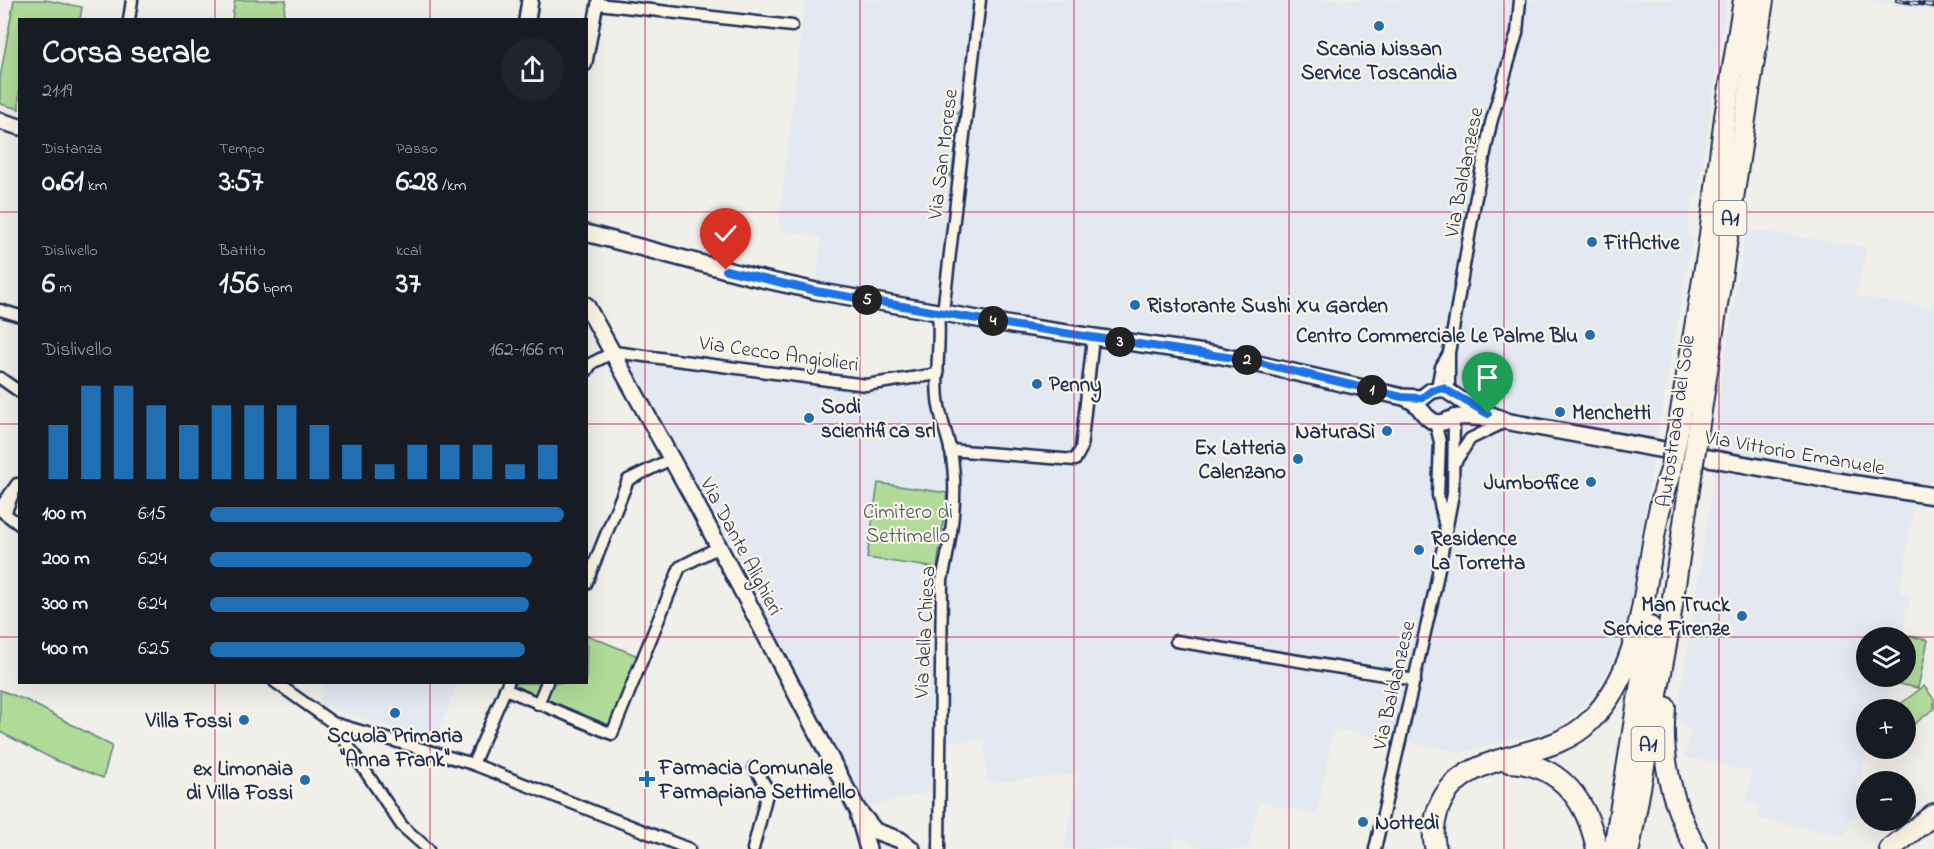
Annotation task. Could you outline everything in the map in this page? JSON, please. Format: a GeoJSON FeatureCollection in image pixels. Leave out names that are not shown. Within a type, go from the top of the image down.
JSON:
{"type":"FeatureCollection","features":[{"type":"Feature","properties":{"kind":"highway","name":"Autostrada del Sole"},"geometry":{"type":"LineString","coordinates":[[1614,849],[1646,655],[1670,470],[1708,250],[1725,117],[1744,0]]}},
{"type":"Feature","properties":{"kind":"highway","name":"Autostrada del Sole"},"geometry":{"type":"LineString","coordinates":[[1629,849],[1667,639],[1764,0]]}},
{"type":"Feature","properties":{"kind":"highway"},"geometry":{"type":"LineString","coordinates":[[1436,849],[1434,825],[1445,792],[1473,768],[1533,752],[1566,740],[1589,723],[1623,675],[1636,643],[1659,505],[1670,470]]}},
{"type":"Feature","properties":{"kind":"highway"},"geometry":{"type":"LineString","coordinates":[[1667,639],[1668,685],[1664,741],[1666,759],[1679,813],[1696,849]]}},
{"type":"Feature","properties":{"kind":"highway"},"geometry":{"type":"LineString","coordinates":[[1497,762],[1534,765],[1559,777],[1582,804],[1593,828],[1597,849]]}},
{"type":"Feature","properties":{"kind":"highway"},"geometry":{"type":"LineString","coordinates":[[1890,849],[1929,821]]}},
{"type":"Feature","properties":{"kind":"main road"},"geometry":{"type":"LineString","coordinates":[[518,18],[521,0]]}},
{"type":"Feature","properties":{"kind":"main road"},"geometry":{"type":"LineString","coordinates":[[527,18],[530,0]]}},
{"type":"Feature","properties":{"kind":"main road"},"geometry":{"type":"LineString","coordinates":[[0,121],[18,126]]}},
{"type":"Feature","properties":{"kind":"main road","name":"Via Vittorio Emanuele"},"geometry":{"type":"LineString","coordinates":[[588,234],[774,282],[1094,338],[1247,360],[1402,397],[1422,398],[1442,393],[1508,421]]}},
{"type":"Feature","properties":{"kind":"main road","name":"Via Vittorio Emanuele"},"geometry":{"type":"LineString","coordinates":[[588,245],[609,240]]}},
{"type":"Feature","properties":{"kind":"main road","name":"Via Dante Alighieri"},"geometry":{"type":"LineString","coordinates":[[588,308],[719,547],[857,809],[875,831],[900,840],[912,849]]}},
{"type":"Feature","properties":{"kind":"main road"},"geometry":{"type":"LineString","coordinates":[[1430,417],[1442,393],[1458,408],[1454,418]]}},
{"type":"Feature","properties":{"kind":"main road","name":"Via Vittorio Emanuele"},"geometry":{"type":"LineString","coordinates":[[1402,397],[1419,405],[1430,417],[1442,423],[1454,418],[1508,421],[1824,479],[1934,496]]}},
{"type":"Feature","properties":{"kind":"main road","name":"Via Dante Alighieri"},"geometry":{"type":"LineString","coordinates":[[857,809],[868,849]]}},
{"type":"Feature","properties":{"kind":"main road"},"geometry":{"type":"LineString","coordinates":[[874,849],[885,840],[893,839]]}},
{"type":"Feature","properties":{"kind":"street"},"geometry":{"type":"LineString","coordinates":[[129,18],[132,0]]}},
{"type":"Feature","properties":{"kind":"street","name":"Via San Morese"},"geometry":{"type":"LineString","coordinates":[[941,312],[980,0]]}},
{"type":"Feature","properties":{"kind":"street","name":"Via Baldanzese"},"geometry":{"type":"LineString","coordinates":[[1442,393],[1488,134],[1517,33],[1520,0]]}},
{"type":"Feature","properties":{"kind":"street"},"geometry":{"type":"LineString","coordinates":[[588,54],[598,2],[792,26]]}},
{"type":"Feature","properties":{"kind":"street"},"geometry":{"type":"LineString","coordinates":[[0,310],[18,315]]}},
{"type":"Feature","properties":{"kind":"street","name":"Via della Chiesa"},"geometry":{"type":"LineString","coordinates":[[939,849],[942,579],[949,548],[953,501],[950,450],[940,420],[938,374],[941,312]]}},
{"type":"Feature","properties":{"kind":"street"},"geometry":{"type":"LineString","coordinates":[[950,450],[1075,460],[1081,449],[1094,338]]}},
{"type":"Feature","properties":{"kind":"street"},"geometry":{"type":"LineString","coordinates":[[588,369],[592,363],[614,352]]}},
{"type":"Feature","properties":{"kind":"street","name":"Via Cecco Angiolieri"},"geometry":{"type":"LineString","coordinates":[[614,352],[866,385],[938,374]]}},
{"type":"Feature","properties":{"kind":"street"},"geometry":{"type":"LineString","coordinates":[[0,378],[18,391]]}},
{"type":"Feature","properties":{"kind":"street","name":"Via Baldanzese"},"geometry":{"type":"LineString","coordinates":[[1430,417],[1440,442],[1438,495],[1446,530]]}},
{"type":"Feature","properties":{"kind":"street","name":"Via Baldanzese"},"geometry":{"type":"LineString","coordinates":[[1375,849],[1415,680],[1453,494],[1454,418]]}},
{"type":"Feature","properties":{"kind":"street","name":"Via Baldanzese"},"geometry":{"type":"LineString","coordinates":[[1454,466],[1463,446],[1470,439],[1508,421]]}},
{"type":"Feature","properties":{"kind":"street"},"geometry":{"type":"LineString","coordinates":[[591,563],[628,480],[671,459]]}},
{"type":"Feature","properties":{"kind":"street"},"geometry":{"type":"LineString","coordinates":[[18,481],[2,511],[18,523]]}},
{"type":"Feature","properties":{"kind":"street"},"geometry":{"type":"LineString","coordinates":[[473,764],[507,686],[538,704],[612,734],[680,567],[719,547]]}},
{"type":"Feature","properties":{"kind":"street"},"geometry":{"type":"LineString","coordinates":[[1176,641],[1415,680]]}},
{"type":"Feature","properties":{"kind":"street"},"geometry":{"type":"LineString","coordinates":[[278,684],[333,723],[473,764],[555,794],[675,847],[689,849]]}},
{"type":"Feature","properties":{"kind":"street"},"geometry":{"type":"LineString","coordinates":[[538,704],[546,684]]}},
{"type":"Feature","properties":{"kind":"street"},"geometry":{"type":"LineString","coordinates":[[333,723],[402,826],[428,849]]}},
{"type":"Feature","properties":{"kind":"street"},"geometry":{"type":"LineString","coordinates":[[753,849],[768,790],[754,767]]}},
{"type":"Feature","properties":{"kind":"shaded area"},"geometry":{"type":"Polygon","coordinates":[[[805,0],[1727,0],[1697,198],[1693,197],[1687,229],[1692,241],[1652,464],[1632,598],[1626,628],[1600,686],[1560,728],[1462,752],[1334,729],[1317,815],[1259,802],[1248,849],[1203,849],[1176,836],[1173,849],[1064,849],[1078,774],[988,783],[984,740],[935,742],[933,791],[857,809],[614,352],[866,385],[938,374],[938,312],[816,291],[821,237],[778,230],[805,0]]]}},
{"type":"Feature","properties":{"kind":"shaded area"},"geometry":{"type":"Polygon","coordinates":[[[1865,0],[1934,0],[1934,11],[1865,0]]]}},
{"type":"Feature","properties":{"kind":"shaded area"},"geometry":{"type":"Polygon","coordinates":[[[1746,229],[1867,247],[1856,296],[1931,308],[1934,299],[1934,478],[1915,501],[1900,592],[1911,595],[1903,627],[1856,627],[1856,687],[1890,687],[1887,699],[1856,699],[1856,759],[1865,759],[1862,771],[1856,771],[1855,817],[1849,820],[1846,836],[1757,818],[1759,806],[1746,802],[1751,771],[1685,757],[1690,732],[1677,717],[1715,468],[1712,451],[1746,229]]]}},
{"type":"Feature","properties":{"kind":"shaded area","name":"Scuola Primaria \"Anna Frank\""},"geometry":{"type":"Polygon","coordinates":[[[324,684],[458,684],[440,729],[436,727],[432,740],[319,703],[324,684]]]}},
{"type":"Feature","properties":{"kind":"green space"},"geometry":{"type":"Polygon","coordinates":[[[14,0],[45,0],[82,7],[80,18],[18,18],[18,109],[0,104],[0,78],[14,0]]]}},
{"type":"Feature","properties":{"kind":"green space"},"geometry":{"type":"Polygon","coordinates":[[[235,0],[286,0],[283,18],[232,18],[235,0]]]}},
{"type":"Feature","properties":{"kind":"green space"},"geometry":{"type":"Polygon","coordinates":[[[962,110],[952,180],[949,175],[952,173],[959,116],[957,112],[962,110]]]}},
{"type":"Feature","properties":{"kind":"green space","name":"Cimitero di Settimello"},"geometry":{"type":"Polygon","coordinates":[[[878,483],[947,493],[937,568],[867,558],[878,483]]]}},
{"type":"Feature","properties":{"kind":"green space"},"geometry":{"type":"Polygon","coordinates":[[[588,635],[640,657],[609,729],[544,702],[550,684],[588,684],[588,635]]]}},
{"type":"Feature","properties":{"kind":"green space"},"geometry":{"type":"Polygon","coordinates":[[[1916,637],[1928,640],[1918,688],[1913,687],[1916,687],[1916,637]]]}},
{"type":"Feature","properties":{"kind":"green space"},"geometry":{"type":"Polygon","coordinates":[[[512,684],[543,684],[536,700],[510,689],[512,684]]]}},
{"type":"Feature","properties":{"kind":"green space"},"geometry":{"type":"Polygon","coordinates":[[[1924,686],[1934,699],[1934,709],[1916,723],[1916,699],[1907,699],[1924,686]]]}},
{"type":"Feature","properties":{"kind":"green space"},"geometry":{"type":"Polygon","coordinates":[[[0,690],[28,701],[112,746],[103,778],[55,760],[0,732],[0,690]]]}},
{"type":"Feature","properties":{"kind":"railway"},"geometry":{"type":"LineString","coordinates":[[1897,0],[1934,6]]}},
{"type":"Feature","properties":{"kind":"place","name":"Scania Nissan Service Toscandia"},"geometry":{"type":"Point","coordinates":[1379,26]}},
{"type":"Feature","properties":{"kind":"place","name":"FitActive"},"geometry":{"type":"Point","coordinates":[1592,242]}},
{"type":"Feature","properties":{"kind":"place","name":"Ristorante Sushi Xu Garden"},"geometry":{"type":"Point","coordinates":[1135,305]}},
{"type":"Feature","properties":{"kind":"place","name":"Centro Commerciale Le Palme Blu"},"geometry":{"type":"Point","coordinates":[1590,335]}},
{"type":"Feature","properties":{"kind":"place","name":"Penny"},"geometry":{"type":"Point","coordinates":[1037,384]}},
{"type":"Feature","properties":{"kind":"place","name":"Menchetti"},"geometry":{"type":"Point","coordinates":[1560,412]}},
{"type":"Feature","properties":{"kind":"place","name":"Sodi scientifica srl"},"geometry":{"type":"Point","coordinates":[809,418]}},
{"type":"Feature","properties":{"kind":"place","name":"NaturaSì"},"geometry":{"type":"Point","coordinates":[1387,431]}},
{"type":"Feature","properties":{"kind":"place","name":"Ex Latteria Calenzano"},"geometry":{"type":"Point","coordinates":[1298,459]}},
{"type":"Feature","properties":{"kind":"place","name":"Jumboffice"},"geometry":{"type":"Point","coordinates":[1591,482]}},
{"type":"Feature","properties":{"kind":"place","name":"Residence La Torretta"},"geometry":{"type":"Point","coordinates":[1419,550]}},
{"type":"Feature","properties":{"kind":"place","name":"Man Truck Service Firenze"},"geometry":{"type":"Point","coordinates":[1742,616]}},
{"type":"Feature","properties":{"kind":"place","name":"Scuola Primaria \"Anna Frank\""},"geometry":{"type":"Point","coordinates":[395,713]}},
{"type":"Feature","properties":{"kind":"place","name":"Villa Fossi"},"geometry":{"type":"Point","coordinates":[244,720]}},
{"type":"Feature","properties":{"kind":"place","name":"Farmacia Comunale Farmapiana Settimello"},"geometry":{"type":"Point","coordinates":[647,779]}},
{"type":"Feature","properties":{"kind":"place","name":"ex Limonaia di Villa Fossi"},"geometry":{"type":"Point","coordinates":[305,780]}},
{"type":"Feature","properties":{"kind":"place","name":"Nottedì"},"geometry":{"type":"Point","coordinates":[1363,822]}},
{"type":"Feature","properties":{"kind":"route"},"geometry":{"type":"LineString","coordinates":[[726,270],[816,291],[1018,326],[1247,360],[1402,397],[1422,398],[1437,388],[1443,388],[1488,414]]}}]}
